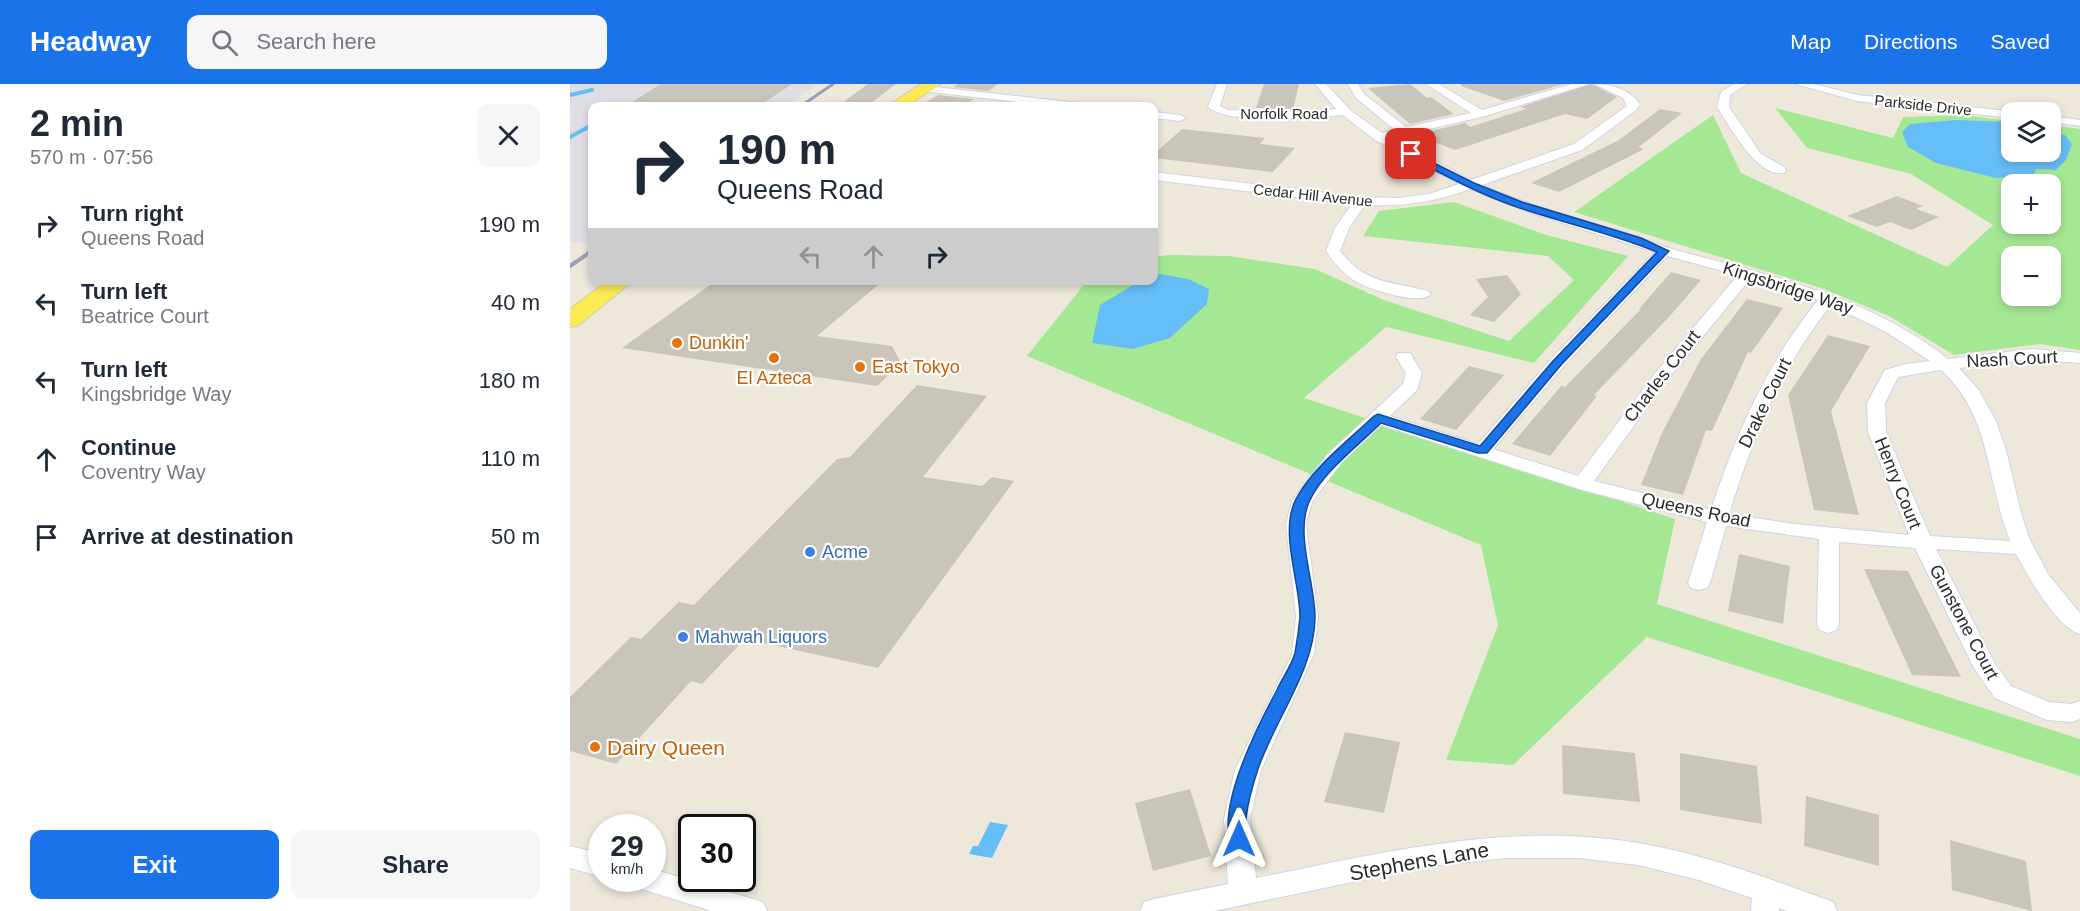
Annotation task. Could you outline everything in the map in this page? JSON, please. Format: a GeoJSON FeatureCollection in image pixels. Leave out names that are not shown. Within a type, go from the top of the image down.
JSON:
{"type":"FeatureCollection","features":[{"type":"Feature","properties":{"kind":"main road"},"geometry":{"type":"LineString","coordinates":[[903,102],[929,87]]}},
{"type":"Feature","properties":{"kind":"main road"},"geometry":{"type":"LineString","coordinates":[[570,320],[616,285]]}},
{"type":"Feature","properties":{"kind":"street","name":"Norfolk Road"},"geometry":{"type":"LineString","coordinates":[[1222,84],[1214,107],[1226,113],[1306,115],[1343,112]]}},
{"type":"Feature","properties":{"kind":"street"},"geometry":{"type":"LineString","coordinates":[[1320,84],[1343,112],[1379,137],[1381,143],[1421,175]]}},
{"type":"Feature","properties":{"kind":"street"},"geometry":{"type":"LineString","coordinates":[[1353,84],[1360,96],[1405,132]]}},
{"type":"Feature","properties":{"kind":"street"},"geometry":{"type":"LineString","coordinates":[[1379,137],[1480,114],[1584,84]]}},
{"type":"Feature","properties":{"kind":"street","name":"Cedar Hill Avenue"},"geometry":{"type":"LineString","coordinates":[[1158,176],[1361,201],[1420,200],[1471,185],[1578,147],[1632,108],[1634,104],[1627,96],[1599,84]]}},
{"type":"Feature","properties":{"kind":"street"},"geometry":{"type":"LineString","coordinates":[[1742,84],[1725,94],[1723,107],[1757,157],[1780,170]]}},
{"type":"Feature","properties":{"kind":"street","name":"Parkside Drive"},"geometry":{"type":"LineString","coordinates":[[1801,84],[1857,98],[2001,114]]}},
{"type":"Feature","properties":{"kind":"street"},"geometry":{"type":"LineString","coordinates":[[1435,85],[1480,114]]}},
{"type":"Feature","properties":{"kind":"street"},"geometry":{"type":"LineString","coordinates":[[929,87],[1047,102]]}},
{"type":"Feature","properties":{"kind":"street"},"geometry":{"type":"LineString","coordinates":[[1158,115],[1180,118]]}},
{"type":"Feature","properties":{"kind":"street"},"geometry":{"type":"LineString","coordinates":[[2061,120],[2080,123]]}},
{"type":"Feature","properties":{"kind":"street","name":"Kingsbridge Way"},"geometry":{"type":"LineString","coordinates":[[1379,137],[1471,185],[1519,204],[1637,240],[1664,251],[1828,298],[1860,311],[1902,333],[1944,363],[1966,386],[1981,407],[1994,441],[2014,525],[2034,569],[2068,615],[2080,626]]}},
{"type":"Feature","properties":{"kind":"street"},"geometry":{"type":"LineString","coordinates":[[1438,185],[1520,217],[1626,245],[1664,251]]}},
{"type":"Feature","properties":{"kind":"street"},"geometry":{"type":"LineString","coordinates":[[1361,201],[1337,239],[1334,251],[1340,261],[1359,279],[1377,286],[1423,294]]}},
{"type":"Feature","properties":{"kind":"street"},"geometry":{"type":"LineString","coordinates":[[1482,451],[1557,363],[1664,251]]}},
{"type":"Feature","properties":{"kind":"street","name":"Charles Court"},"geometry":{"type":"LineString","coordinates":[[1583,483],[1647,392],[1711,313],[1747,274]]}},
{"type":"Feature","properties":{"kind":"street","name":"Drake Court"},"geometry":{"type":"LineString","coordinates":[[1699,583],[1717,518],[1745,442],[1771,385],[1799,335],[1828,298]]}},
{"type":"Feature","properties":{"kind":"street","name":"Nash Court"},"geometry":{"type":"LineString","coordinates":[[1944,363],[2031,354],[2080,358]]}},
{"type":"Feature","properties":{"kind":"street"},"geometry":{"type":"LineString","coordinates":[[1243,892],[1237,819],[1248,770],[1303,654],[1307,617],[1296,524],[1302,501],[1334,459],[1411,386],[1414,373],[1404,357]]}},
{"type":"Feature","properties":{"kind":"street","name":"Henry Court"},"geometry":{"type":"LineString","coordinates":[[1922,542],[1877,432],[1876,403],[1891,374],[1944,363]]}},
{"type":"Feature","properties":{"kind":"street","name":"Queens Road"},"geometry":{"type":"LineString","coordinates":[[1378,418],[1583,483],[1717,518],[1829,536],[2025,548]]}},
{"type":"Feature","properties":{"kind":"street"},"geometry":{"type":"LineString","coordinates":[[1828,625],[1829,536]]}},
{"type":"Feature","properties":{"kind":"street","name":"Gunstone Court"},"geometry":{"type":"LineString","coordinates":[[1922,542],[1986,668],[2003,692],[2047,711],[2072,713],[2080,710]]}},
{"type":"Feature","properties":{"kind":"street","name":"Stephens Lane"},"geometry":{"type":"LineString","coordinates":[[1154,911],[1429,855],[1507,846],[1579,847],[1638,854],[1699,868],[1766,901],[1823,911]]}},
{"type":"Feature","properties":{"kind":"street"},"geometry":{"type":"LineString","coordinates":[[570,857],[588,862]]}},
{"type":"Feature","properties":{"kind":"street"},"geometry":{"type":"LineString","coordinates":[[666,885],[753,911]]}},
{"type":"Feature","properties":{"kind":"shaded area"},"geometry":{"type":"Polygon","coordinates":[[[570,84],[818,84],[792,102],[588,102],[588,243],[570,242],[570,84]]]}},
{"type":"Feature","properties":{"kind":"green space"},"geometry":{"type":"Polygon","coordinates":[[[1775,108],[1893,138],[1903,117],[1963,115],[2001,120],[2001,162],[2061,162],[2061,126],[2080,129],[2080,350],[2040,344],[1954,355],[1889,316],[1824,289],[1574,212],[1713,115],[1741,173],[1947,267],[1993,225],[1911,174],[1807,148],[1775,108]]]}},
{"type":"Feature","properties":{"kind":"green space"},"geometry":{"type":"Polygon","coordinates":[[[1454,202],[1546,235],[1628,256],[1534,363],[1386,327],[1304,398],[1675,519],[1657,604],[2080,739],[2080,776],[1647,637],[1513,765],[1446,760],[1498,625],[1481,545],[1027,356],[1084,285],[1158,285],[1158,256],[1229,256],[1315,269],[1384,300],[1509,341],[1574,280],[1548,256],[1363,236],[1379,211],[1454,202]]]}},
{"type":"Feature","properties":{"kind":"water"},"geometry":{"type":"Polygon","coordinates":[[[1956,120],[2001,122],[2001,162],[2061,162],[2061,134],[2065,135],[2072,144],[2066,160],[2056,170],[2036,169],[2034,174],[2001,174],[2001,178],[1996,178],[1936,163],[1908,147],[1902,132],[1910,124],[1956,120]]]}},
{"type":"Feature","properties":{"kind":"water"},"geometry":{"type":"Polygon","coordinates":[[[1158,274],[1188,279],[1209,289],[1207,304],[1170,338],[1133,349],[1092,343],[1100,305],[1133,285],[1158,285],[1158,274]]]}},
{"type":"Feature","properties":{"kind":"water"},"geometry":{"type":"Polygon","coordinates":[[[990,822],[1008,825],[992,858],[969,854],[973,846],[978,846],[990,822]]]}},
{"type":"Feature","properties":{"kind":"building"},"geometry":{"type":"Polygon","coordinates":[[[661,84],[792,84],[765,102],[632,102],[661,84]]]}},
{"type":"Feature","properties":{"kind":"building"},"geometry":{"type":"Polygon","coordinates":[[[868,84],[896,84],[872,102],[843,102],[868,84]]]}},
{"type":"Feature","properties":{"kind":"building"},"geometry":{"type":"Polygon","coordinates":[[[958,84],[998,84],[988,91],[953,87],[958,84]]]}},
{"type":"Feature","properties":{"kind":"building"},"geometry":{"type":"Polygon","coordinates":[[[1264,84],[1299,84],[1293,109],[1256,108],[1264,84]]]}},
{"type":"Feature","properties":{"kind":"building"},"geometry":{"type":"Polygon","coordinates":[[[1410,84],[1427,98],[1431,97],[1454,114],[1410,124],[1368,88],[1410,84]]]}},
{"type":"Feature","properties":{"kind":"building"},"geometry":{"type":"Polygon","coordinates":[[[1461,84],[1564,84],[1504,101],[1461,86],[1461,84]]]}},
{"type":"Feature","properties":{"kind":"building"},"geometry":{"type":"Polygon","coordinates":[[[1591,84],[1617,97],[1587,119],[1565,114],[1455,150],[1427,139],[1421,133],[1465,123],[1470,127],[1526,109],[1520,107],[1591,84]]]}},
{"type":"Feature","properties":{"kind":"building"},"geometry":{"type":"Polygon","coordinates":[[[938,95],[974,99],[969,102],[926,102],[938,95]]]}},
{"type":"Feature","properties":{"kind":"building"},"geometry":{"type":"Polygon","coordinates":[[[1660,109],[1682,113],[1639,147],[1644,149],[1559,192],[1531,183],[1619,140],[1660,109]]]}},
{"type":"Feature","properties":{"kind":"building"},"geometry":{"type":"Polygon","coordinates":[[[1182,129],[1265,138],[1260,144],[1295,148],[1273,172],[1158,158],[1158,150],[1182,129]]]}},
{"type":"Feature","properties":{"kind":"building"},"geometry":{"type":"Polygon","coordinates":[[[1897,196],[1923,206],[1916,209],[1939,217],[1911,230],[1890,222],[1877,227],[1847,216],[1897,196]]]}},
{"type":"Feature","properties":{"kind":"building"},"geometry":{"type":"Polygon","coordinates":[[[1671,272],[1701,280],[1594,395],[1597,396],[1550,456],[1512,444],[1561,386],[1565,387],[1641,309],[1639,309],[1671,272]]]}},
{"type":"Feature","properties":{"kind":"building"},"geometry":{"type":"Polygon","coordinates":[[[1507,275],[1521,294],[1494,322],[1470,315],[1488,297],[1476,279],[1507,275]]]}},
{"type":"Feature","properties":{"kind":"building"},"geometry":{"type":"Polygon","coordinates":[[[710,285],[878,285],[817,336],[892,346],[901,363],[877,386],[622,348],[710,285]]]}},
{"type":"Feature","properties":{"kind":"building"},"geometry":{"type":"Polygon","coordinates":[[[1747,299],[1783,308],[1751,353],[1748,352],[1712,431],[1706,430],[1683,495],[1641,485],[1662,433],[1701,359],[1747,299]]]}},
{"type":"Feature","properties":{"kind":"building"},"geometry":{"type":"Polygon","coordinates":[[[1828,335],[1870,346],[1831,411],[1859,515],[1814,510],[1788,395],[1828,335]]]}},
{"type":"Feature","properties":{"kind":"building"},"geometry":{"type":"Polygon","coordinates":[[[1469,366],[1504,375],[1456,430],[1420,419],[1469,366]]]}},
{"type":"Feature","properties":{"kind":"building"},"geometry":{"type":"Polygon","coordinates":[[[917,385],[987,396],[923,477],[982,486],[992,477],[1014,481],[878,668],[745,639],[702,684],[691,681],[616,764],[570,751],[570,697],[631,637],[641,639],[679,602],[694,605],[837,459],[850,457],[917,385]]]}},
{"type":"Feature","properties":{"kind":"building"},"geometry":{"type":"Polygon","coordinates":[[[1739,554],[1790,566],[1783,624],[1728,611],[1739,554]]]}},
{"type":"Feature","properties":{"kind":"building"},"geometry":{"type":"Polygon","coordinates":[[[1864,569],[1908,571],[1961,677],[1912,675],[1864,569]]]}},
{"type":"Feature","properties":{"kind":"building"},"geometry":{"type":"Polygon","coordinates":[[[1345,732],[1400,742],[1384,813],[1324,802],[1345,732]]]}},
{"type":"Feature","properties":{"kind":"building"},"geometry":{"type":"Polygon","coordinates":[[[1562,745],[1635,753],[1640,802],[1563,794],[1562,745]]]}},
{"type":"Feature","properties":{"kind":"building"},"geometry":{"type":"Polygon","coordinates":[[[1680,753],[1757,766],[1762,824],[1680,810],[1680,753]]]}},
{"type":"Feature","properties":{"kind":"building"},"geometry":{"type":"Polygon","coordinates":[[[1190,789],[1211,856],[1153,871],[1135,803],[1190,789]]]}},
{"type":"Feature","properties":{"kind":"building"},"geometry":{"type":"Polygon","coordinates":[[[1806,796],[1879,815],[1879,866],[1804,846],[1806,796]]]}},
{"type":"Feature","properties":{"kind":"building"},"geometry":{"type":"Polygon","coordinates":[[[1950,840],[2026,861],[2032,911],[1952,890],[1950,840]]]}},
{"type":"Feature","properties":{"kind":"waterway"},"geometry":{"type":"LineString","coordinates":[[570,95],[592,90]]}},
{"type":"Feature","properties":{"kind":"waterway"},"geometry":{"type":"LineString","coordinates":[[570,137],[588,127]]}},
{"type":"Feature","properties":{"kind":"railway"},"geometry":{"type":"LineString","coordinates":[[807,102],[833,84]]}},
{"type":"Feature","properties":{"kind":"railway"},"geometry":{"type":"LineString","coordinates":[[570,266],[588,254]]}},
{"type":"Feature","properties":{"kind":"place","name":"Dunkin'"},"geometry":{"type":"Point","coordinates":[677,343]}},
{"type":"Feature","properties":{"kind":"place","name":"El Azteca"},"geometry":{"type":"Point","coordinates":[774,358]}},
{"type":"Feature","properties":{"kind":"place","name":"East Tokyo"},"geometry":{"type":"Point","coordinates":[860,367]}},
{"type":"Feature","properties":{"kind":"place","name":"Acme"},"geometry":{"type":"Point","coordinates":[810,552]}},
{"type":"Feature","properties":{"kind":"place","name":"Mahwah Liquors"},"geometry":{"type":"Point","coordinates":[683,637]}},
{"type":"Feature","properties":{"kind":"place","name":"Dairy Queen"},"geometry":{"type":"Point","coordinates":[595,747]}},
{"type":"Feature","properties":{"kind":"route"},"geometry":{"type":"LineString","coordinates":[[1239,839],[1237,819],[1248,770],[1303,654],[1307,617],[1296,524],[1302,501],[1317,479],[1334,459],[1378,418],[1482,451],[1557,363],[1664,251],[1637,240],[1519,204],[1471,185],[1411,154]]}}]}
